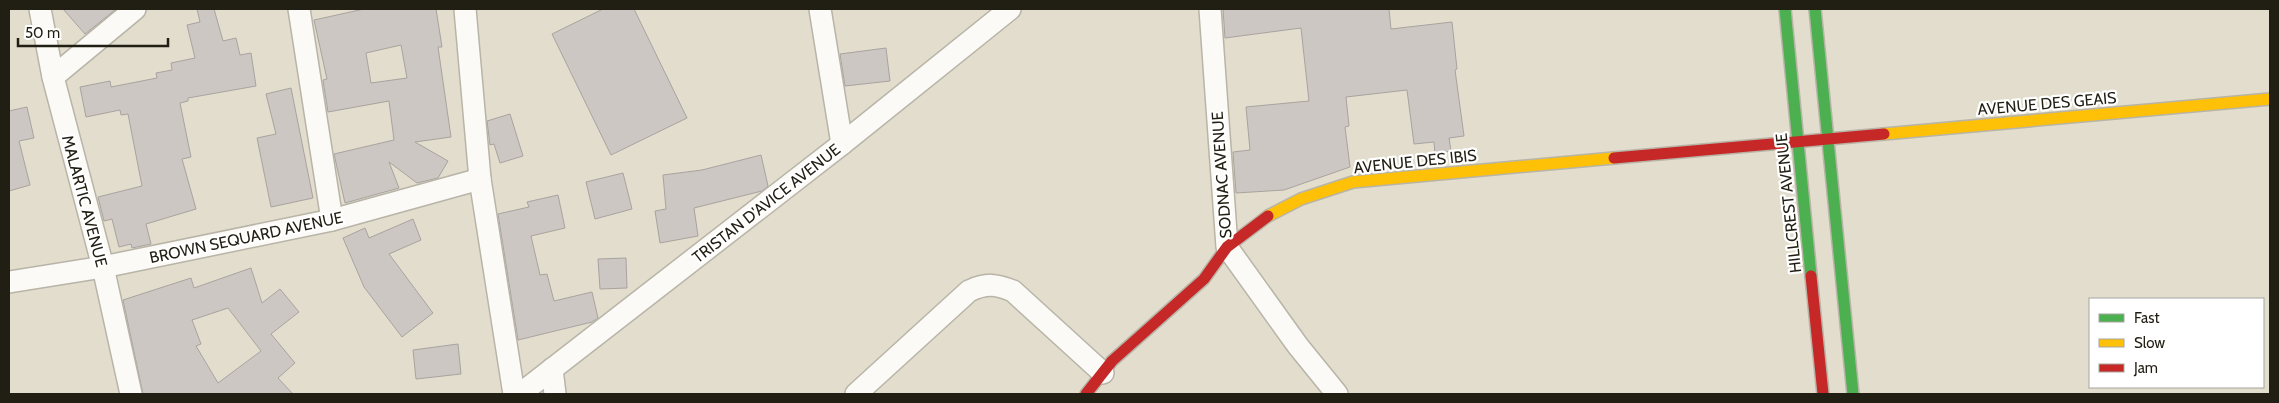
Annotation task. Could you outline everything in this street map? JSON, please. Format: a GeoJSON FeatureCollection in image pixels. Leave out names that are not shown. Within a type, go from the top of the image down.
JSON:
{"type":"FeatureCollection","features":[{"type":"Feature","properties":{"kind":"street","name":"MALARTIC AVENUE"},"geometry":{"type":"LineString","coordinates":[[40,9],[53,77],[103,267],[131,394]]}},
{"type":"Feature","properties":{"kind":"street"},"geometry":{"type":"LineString","coordinates":[[53,77],[135,9]]}},
{"type":"Feature","properties":{"kind":"street"},"geometry":{"type":"LineString","coordinates":[[299,9],[332,220]]}},
{"type":"Feature","properties":{"kind":"street"},"geometry":{"type":"LineString","coordinates":[[465,9],[480,179],[514,394]]}},
{"type":"Feature","properties":{"kind":"street"},"geometry":{"type":"LineString","coordinates":[[820,9],[842,144]]}},
{"type":"Feature","properties":{"kind":"street","name":"TRISTAN D'AVICE AVENUE"},"geometry":{"type":"LineString","coordinates":[[520,394],[842,144],[1010,9]]}},
{"type":"Feature","properties":{"kind":"street","name":"SODNAC AVENUE"},"geometry":{"type":"LineString","coordinates":[[1210,9],[1227,247],[1298,346],[1337,394]]}},
{"type":"Feature","properties":{"kind":"street","name":"HILLCREST AVENUE"},"geometry":{"type":"LineString","coordinates":[[1784,9],[1823,394]]}},
{"type":"Feature","properties":{"kind":"street"},"geometry":{"type":"LineString","coordinates":[[1815,9],[1853,394]]}},
{"type":"Feature","properties":{"kind":"street","name":"AVENUE DES GEAIS"},"geometry":{"type":"LineString","coordinates":[[1827,139],[2270,99]]}},
{"type":"Feature","properties":{"kind":"street","name":"AVENUE DES IBIS"},"geometry":{"type":"LineString","coordinates":[[1086,394],[1112,361],[1204,279],[1227,247],[1270,214],[1301,199],[1353,182],[1798,140],[1827,139]]}},
{"type":"Feature","properties":{"kind":"street","name":"BROWN SEQUARD AVENUE"},"geometry":{"type":"LineString","coordinates":[[9,282],[103,267],[332,220],[480,179]]}},
{"type":"Feature","properties":{"kind":"street"},"geometry":{"type":"LineString","coordinates":[[856,394],[969,291],[981,286],[996,284],[1013,291],[1103,373]]}},
{"type":"Feature","properties":{"kind":"street"},"geometry":{"type":"LineString","coordinates":[[552,369],[555,394]]}},
{"type":"Feature","properties":{"kind":"building"},"geometry":{"type":"Polygon","coordinates":[[[63,9],[116,9],[85,34],[63,9]]]}},
{"type":"Feature","properties":{"kind":"building"},"geometry":{"type":"Polygon","coordinates":[[[197,9],[214,9],[223,41],[236,38],[240,55],[251,53],[256,86],[188,98],[188,101],[180,103],[191,157],[182,159],[196,209],[146,224],[151,244],[132,248],[131,244],[119,247],[112,219],[104,221],[98,197],[142,186],[128,114],[121,115],[120,110],[86,117],[80,87],[110,81],[111,87],[157,78],[156,73],[172,70],[171,63],[195,58],[187,25],[200,22],[197,9]]]}},
{"type":"Feature","properties":{"kind":"building"},"geometry":{"type":"Polygon","coordinates":[[[364,9],[436,9],[442,47],[438,47],[451,137],[415,142],[448,161],[438,178],[417,183],[389,162],[399,188],[345,203],[334,154],[394,140],[389,101],[328,112],[323,80],[327,79],[314,20],[364,9]],[[401,45],[366,53],[371,83],[407,78],[401,45]]]}},
{"type":"Feature","properties":{"kind":"building"},"geometry":{"type":"Polygon","coordinates":[[[603,9],[634,9],[687,118],[611,155],[552,34],[603,9]]]}},
{"type":"Feature","properties":{"kind":"building"},"geometry":{"type":"Polygon","coordinates":[[[1223,9],[1389,9],[1391,29],[1452,22],[1457,69],[1455,70],[1464,136],[1449,138],[1451,151],[1435,154],[1434,142],[1414,144],[1407,90],[1346,97],[1349,126],[1345,127],[1350,167],[1284,190],[1236,193],[1233,152],[1250,150],[1246,107],[1309,101],[1301,28],[1225,38],[1223,9]]]}},
{"type":"Feature","properties":{"kind":"building"},"geometry":{"type":"Polygon","coordinates":[[[886,48],[890,81],[845,86],[840,54],[886,48]]]}},
{"type":"Feature","properties":{"kind":"building"},"geometry":{"type":"Polygon","coordinates":[[[291,88],[313,198],[271,207],[257,138],[276,134],[266,94],[291,88]]]}},
{"type":"Feature","properties":{"kind":"building"},"geometry":{"type":"Polygon","coordinates":[[[27,107],[34,138],[19,141],[30,185],[9,191],[9,111],[27,107]]]}},
{"type":"Feature","properties":{"kind":"building"},"geometry":{"type":"Polygon","coordinates":[[[510,114],[523,156],[500,163],[494,144],[490,145],[487,121],[510,114]]]}},
{"type":"Feature","properties":{"kind":"building"},"geometry":{"type":"Polygon","coordinates":[[[761,155],[768,186],[762,191],[694,208],[698,236],[660,243],[655,211],[666,209],[663,175],[702,170],[761,155]]]}},
{"type":"Feature","properties":{"kind":"building"},"geometry":{"type":"Polygon","coordinates":[[[623,173],[632,209],[595,219],[586,182],[623,173]]]}},
{"type":"Feature","properties":{"kind":"building"},"geometry":{"type":"Polygon","coordinates":[[[558,195],[565,228],[531,236],[540,275],[547,274],[554,301],[592,292],[598,318],[592,322],[518,340],[498,214],[529,207],[527,202],[558,195]]]}},
{"type":"Feature","properties":{"kind":"building"},"geometry":{"type":"Polygon","coordinates":[[[413,219],[421,240],[389,254],[433,313],[402,337],[364,287],[343,238],[365,228],[369,238],[413,219]]]}},
{"type":"Feature","properties":{"kind":"building"},"geometry":{"type":"Polygon","coordinates":[[[626,258],[627,288],[600,289],[598,259],[626,258]]]}},
{"type":"Feature","properties":{"kind":"building"},"geometry":{"type":"Polygon","coordinates":[[[251,268],[262,303],[280,289],[299,312],[271,334],[295,363],[278,378],[293,394],[143,394],[123,300],[191,278],[194,288],[251,268]],[[228,308],[192,320],[201,344],[196,346],[218,383],[261,351],[228,308]]]}},
{"type":"Feature","properties":{"kind":"building"},"geometry":{"type":"Polygon","coordinates":[[[458,344],[461,374],[416,379],[413,350],[458,344]]]}},
{"type":"Feature","properties":{"kind":"traffic: fast"},"geometry":{"type":"LineString","coordinates":[[1785,9],[1811,276]]}},
{"type":"Feature","properties":{"kind":"traffic: fast"},"geometry":{"type":"LineString","coordinates":[[1815,9],[1853,394]]}},
{"type":"Feature","properties":{"kind":"traffic: slow"},"geometry":{"type":"LineString","coordinates":[[1884,134],[2270,99]]}},
{"type":"Feature","properties":{"kind":"traffic: slow"},"geometry":{"type":"LineString","coordinates":[[1268,216],[1301,199],[1353,182],[1614,158]]}},
{"type":"Feature","properties":{"kind":"traffic: jam"},"geometry":{"type":"LineString","coordinates":[[1614,158],[1884,134]]}},
{"type":"Feature","properties":{"kind":"traffic: jam"},"geometry":{"type":"LineString","coordinates":[[1086,394],[1112,361],[1204,279],[1227,247],[1268,216]]}},
{"type":"Feature","properties":{"kind":"traffic: jam"},"geometry":{"type":"LineString","coordinates":[[1811,276],[1823,394]]}}]}
